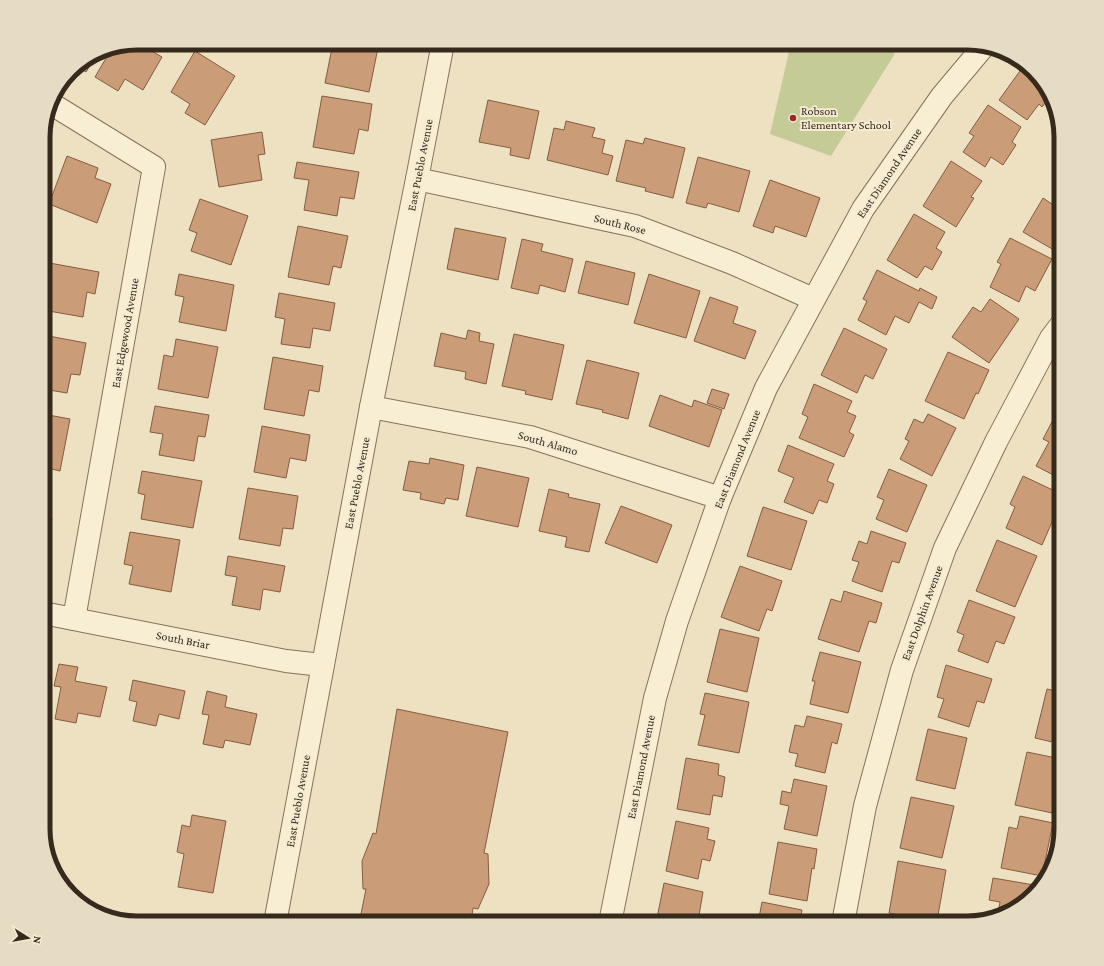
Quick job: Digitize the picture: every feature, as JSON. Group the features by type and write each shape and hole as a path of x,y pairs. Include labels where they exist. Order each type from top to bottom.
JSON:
{"street":[{"name":"East Pueblo Avenue","path":"276,916 371,407 442,50"},
{"name":"East Diamond Avenue","path":"611,916 654,698 677,621 720,498 766,388 863,209 942,96 980,51"},
{"name":"East Edgewood Avenue","path":"56,107 154,167 74,620"},
{"name":"South Rose","path":"417,179 635,226 732,263 813,299"},
{"name":"East Dolphin Avenue","path":"844,916 865,806 900,678 945,548 996,442 1054,334"},
{"name":"South Alamo","path":"371,407 530,437 720,498"},
{"name":"South Briar","path":"50,615 286,661 322,665"}],"green space":[{"path":"591,50 601,50 601,52"},
{"path":"789,50 895,50 894,55 831,156 770,134"}],"building":[{"path":"131,50 150,50 162,57 143,90 125,79 118,91 95,77 109,55"},
{"path":"332,50 378,50 369,92 325,83"},
{"path":"195,51 235,76 205,125 185,113 190,104 171,92"},
{"path":"91,63 86,72 82,70"},
{"path":"1021,69 1029,75 1036,84 1046,102 1042,107 1039,104 1027,120 999,100"},
{"path":"322,96 372,104 368,131 359,129 354,154 313,147"},
{"path":"488,100 539,111 529,159 510,155 511,148 479,142"},
{"path":"988,105 1021,127 1012,142 1016,145 1003,165 991,157 985,167 963,152 974,136 969,133"},
{"path":"566,121 595,128 592,137 605,140 602,153 613,156 608,175 547,160 554,128 564,130"},
{"path":"262,132 265,154 258,155 262,180 219,187 211,140"},
{"path":"645,138 685,148 673,198 645,191 646,188 616,181 626,140 643,144"},
{"path":"67,156 98,168 95,178 111,184 97,223 50,204"},
{"path":"698,157 750,171 739,212 708,203 706,208 686,203"},
{"path":"951,161 982,181 971,197 974,198 956,227 923,206"},
{"path":"297,162 359,172 354,199 340,197 337,216 304,210 309,180 294,178"},
{"path":"770,180 820,198 806,237 775,226 773,233 753,226"},
{"path":"1043,198 1052,204 1054,200 1054,250 1023,232"},
{"path":"200,199 248,216 231,265 191,251 197,233 189,230"},
{"path":"914,214 945,232 936,248 942,252 932,270 925,266 917,278 887,260"},
{"path":"298,226 348,236 341,268 333,266 329,285 288,277"},
{"path":"455,228 506,238 498,280 447,269"},
{"path":"1010,238 1052,259 1035,291 1026,286 1019,302 990,287 1001,264 997,262"},
{"path":"522,239 543,244 541,251 573,259 565,292 540,285 538,294 511,288"},
{"path":"586,261 635,273 628,305 578,293"},
{"path":"50,263 99,272 95,294 87,292 83,317 50,311"},
{"path":"877,270 919,291 920,288 937,297 932,309 919,302 909,323 895,316 886,335 858,320 867,301 863,299"},
{"path":"179,274 234,285 226,331 179,322 184,297 175,295"},
{"path":"649,274 700,291 686,338 634,323"},
{"path":"279,293 335,303 330,331 313,328 310,348 281,344 285,319 275,317"},
{"path":"710,297 738,307 733,323 756,331 745,359 694,341"},
{"path":"990,299 1019,319 989,363 952,337 973,307 981,312"},
{"path":"844,328 887,349 873,379 865,375 857,393 821,375"},
{"path":"468,330 480,333 479,341 494,344 486,384 465,379 466,372 434,366 441,333 466,339"},
{"path":"514,334 564,345 552,400 525,394 526,391 502,386"},
{"path":"50,336 86,343 80,375 71,374 67,393 50,390"},
{"path":"176,339 218,347 208,398 158,389 164,355 173,357"},
{"path":"948,352 989,370 964,419 925,401"},
{"path":"273,357 323,366 319,392 309,390 304,416 264,409"},
{"path":"587,360 639,373 628,419 602,412 603,410 576,404"},
{"path":"814,384 852,401 847,412 856,416 849,432 854,435 844,457 799,438 808,417 802,414"},
{"path":"712,389 729,394 724,409 707,403"},
{"path":"660,395 692,407 694,400 722,410 709,447 649,426"},
{"path":"155,406 209,415 205,437 198,436 194,461 159,455 163,434 150,432"},
{"path":"928,414 956,428 932,476 900,459 909,441 905,439 914,419 923,423"},
{"path":"50,415 70,419 60,471 50,469"},
{"path":"1054,418 1054,475 1036,466 1049,442 1043,439"},
{"path":"262,426 310,435 306,461 290,458 286,478 254,472"},
{"path":"788,445 834,464 827,481 834,484 827,503 819,500 813,514 784,502 794,478 778,471"},
{"path":"430,458 464,465 458,500 446,498 444,504 420,499 421,493 403,490 409,461 429,464"},
{"path":"477,467 529,478 518,527 466,516"},
{"path":"889,469 927,485 907,532 876,519 884,500 877,497"},
{"path":"142,471 202,481 193,528 141,519 145,495 138,493"},
{"path":"1023,476 1054,491 1054,499 1052,503 1054,504 1054,517 1042,545 1006,528 1015,507 1010,504"},
{"path":"248,488 298,496 293,529 283,528 280,546 239,539"},
{"path":"549,489 569,494 568,497 600,504 589,552 565,547 567,537 539,531"},
{"path":"621,506 672,525 657,563 605,543"},
{"path":"763,507 807,521 791,570 747,556"},
{"path":"50,518 52,518 50,529"},
{"path":"871,531 906,543 899,563 892,561 882,592 852,581 859,562 852,560 859,541 867,544"},
{"path":"130,532 180,540 171,592 129,584 133,566 124,564"},
{"path":"997,540 1037,556 1015,607 976,591"},
{"path":"228,556 285,566 280,592 263,589 260,610 232,605 237,577 225,575"},
{"path":"740,566 782,581 772,611 767,609 759,631 721,617"},
{"path":"844,591 882,603 876,623 869,621 859,652 818,639 831,599 841,602"},
{"path":"969,600 1015,617 1004,644 996,641 988,663 958,651 964,635 957,632"},
{"path":"720,629 759,638 747,692 707,682"},
{"path":"820,652 861,662 848,713 810,704 815,681 812,681"},
{"path":"59,664 78,667 75,681 107,687 100,717 78,713 76,723 55,719 61,687 54,686"},
{"path":"946,665 992,679 984,703 977,701 969,727 938,717 944,699 937,697"},
{"path":"133,680 185,691 179,719 159,714 156,726 133,721 137,702 129,700"},
{"path":"1047,689 1054,690 1054,742 1035,738"},
{"path":"207,691 227,696 225,707 257,714 250,745 225,740 223,748 203,744 209,715 202,714"},
{"path":"705,693 749,702 739,753 698,745 705,715 700,714"},
{"path":"397,709 508,732 484,853 488,854 489,884 478,909 473,908 472,916 361,916 366,889 363,889 362,861 373,833 376,834"},
{"path":"807,716 842,724 837,744 832,742 825,773 795,766 798,754 789,752 795,725 804,727"},
{"path":"928,729 967,738 955,789 916,780"},
{"path":"1027,752 1054,758 1054,805 1052,813 1015,805"},
{"path":"686,758 719,764 718,775 725,777 722,797 713,795 710,815 677,809"},
{"path":"794,779 827,786 817,836 784,829 789,806 780,804 782,791 791,793"},
{"path":"911,797 954,806 942,858 900,848"},
{"path":"192,815 226,821 213,893 178,887 184,854 177,852 182,825 190,827"},
{"path":"1020,816 1053,823 1043,871 1040,876 1001,868 1009,827 1017,829"},
{"path":"676,821 709,828 707,839 715,841 710,861 702,859 698,879 666,871"},
{"path":"778,842 817,849 814,869 812,868 807,901 769,894"},
{"path":"898,861 946,870 938,916 907,916 889,913"},
{"path":"993,878 1034,885 1029,891 1016,901 1001,909 998,910 1000,902 989,900"},
{"path":"664,883 703,892 699,916 657,916"},
{"path":"762,902 802,910 801,916 759,916"}],"place":[{"name":"Robson Elementary School","path":"793,118"}]}
